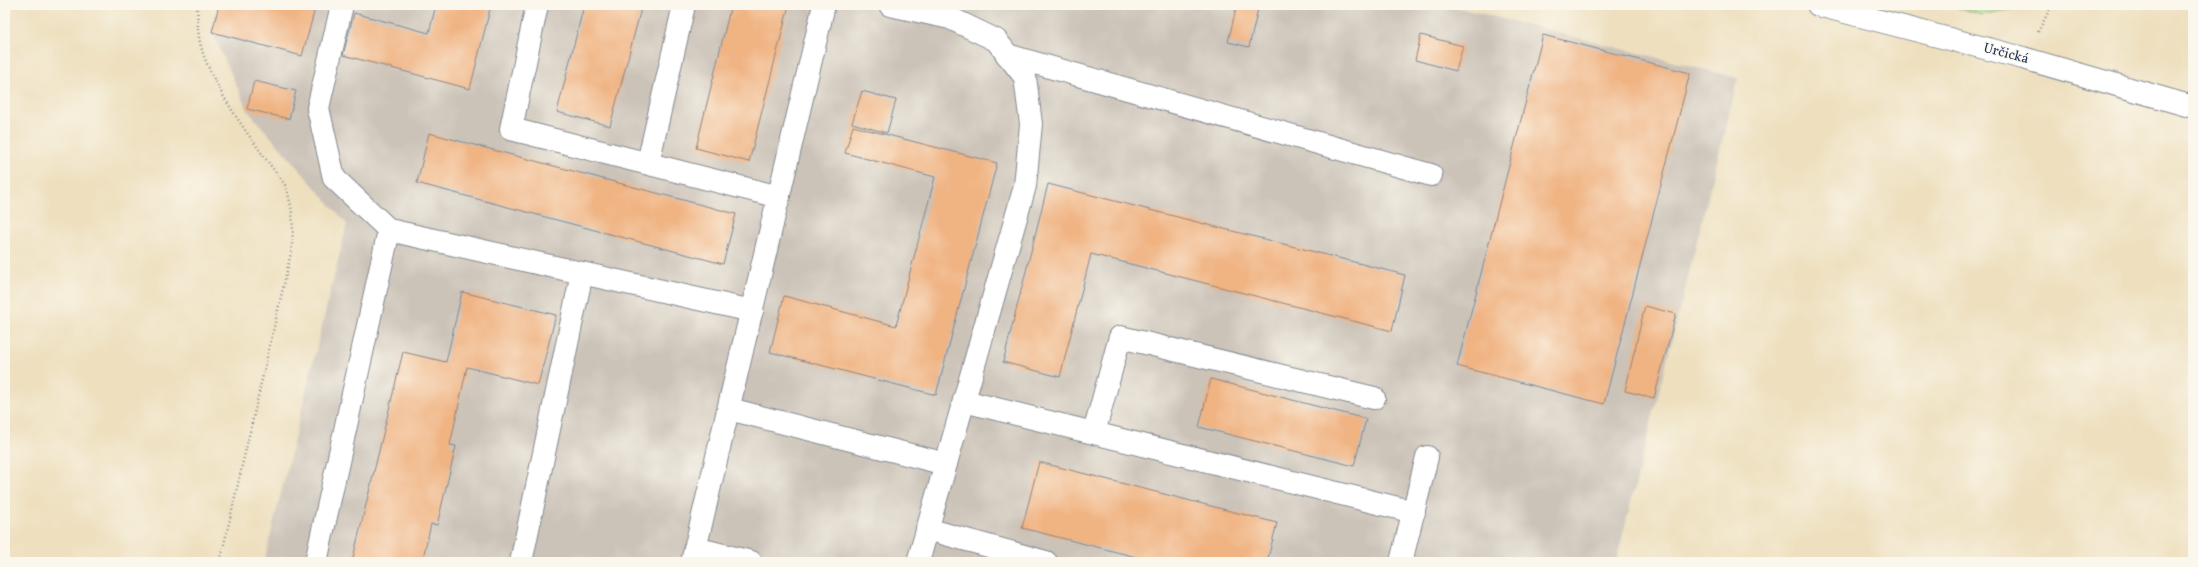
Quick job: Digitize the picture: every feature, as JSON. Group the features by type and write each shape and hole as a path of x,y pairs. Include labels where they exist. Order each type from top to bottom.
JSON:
{"street":[{"path":"342,5 318,108 334,178 389,230 752,311"},
{"path":"536,5 511,129 779,196"},
{"path":"648,163 684,5"},
{"path":"752,562 694,555 824,5"},
{"path":"890,5 950,18 996,40 1025,77 1031,124 1025,186 918,562"},
{"name":"Určická","path":"1818,5 2023,58 2193,107"},
{"path":"1007,55 1431,175"},
{"path":"316,562 389,230"},
{"path":"521,562 582,273"},
{"path":"1094,433 1120,337 1374,398"},
{"path":"964,401 1414,512"},
{"path":"729,409 946,464"},
{"path":"1401,562 1427,457"},
{"path":"927,529 1046,562"}],"path":[{"path":"197,5 198,32 202,51 216,85 285,185 292,204 294,227 291,253 220,562"}],"shaded area":[{"path":"219,5 1448,5 1738,78 1616,562 264,562 347,224 248,111 212,32"}],"green space":[{"path":"1949,5 2035,5 1982,15"}],"building":[{"path":"219,5 316,5 302,56 212,32"},
{"path":"436,5 491,5 470,89 343,55 354,13 429,33"},
{"path":"584,5 642,5 610,126 557,112"},
{"path":"731,5 789,5 749,162 696,148"},
{"path":"1237,5 1259,5 1249,47 1228,42"},
{"path":"1421,35 1463,46 1456,71 1415,60"},
{"path":"1543,35 1690,73 1604,404 1457,366"},
{"path":"254,81 296,91 289,119 247,109"},
{"path":"862,91 896,100 887,133 852,123"},
{"path":"853,126 997,163 936,395 770,352 784,296 896,326 935,177 845,153"},
{"path":"429,133 736,214 723,264 417,183"},
{"path":"1048,184 1405,275 1392,331 1091,254 1060,377 1003,362"},
{"path":"462,292 556,315 538,385 467,367 450,445 456,446 437,525 431,524 422,562 352,562 403,352 446,362"},
{"path":"1645,306 1676,314 1654,398 1625,391"},
{"path":"1211,379 1366,419 1354,466 1199,427"},
{"path":"1039,462 1277,523 1267,562 1156,562 1022,528"}]}
